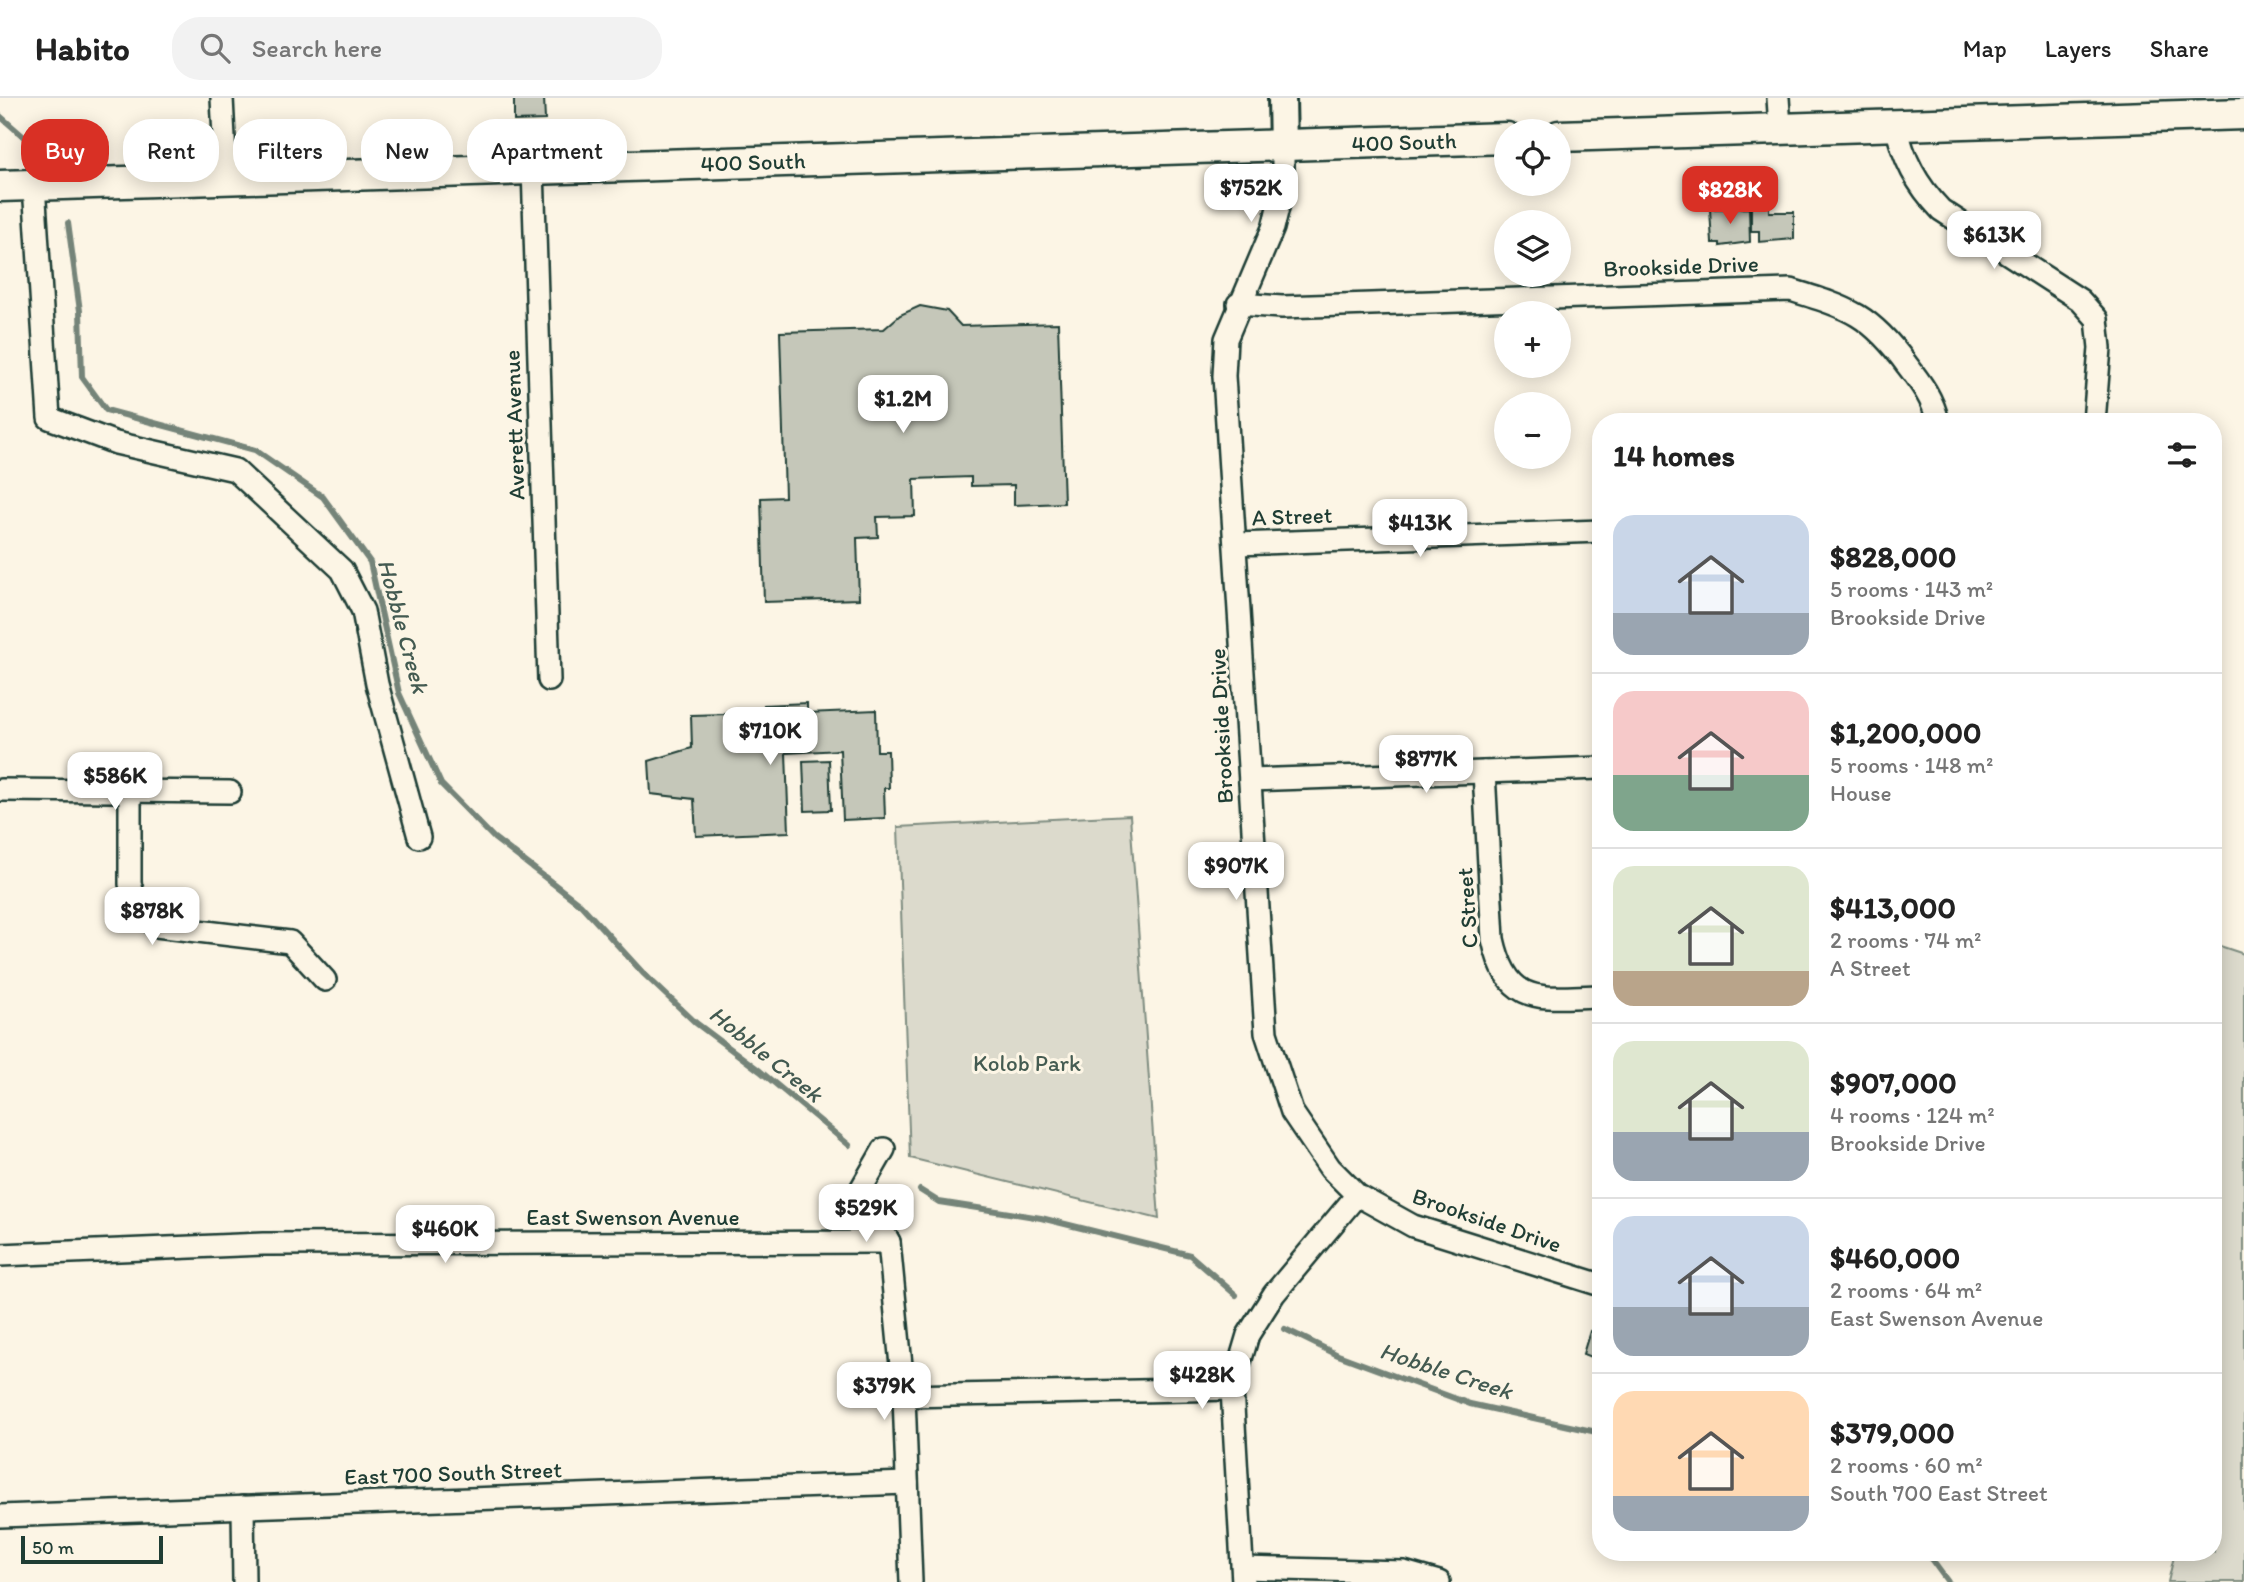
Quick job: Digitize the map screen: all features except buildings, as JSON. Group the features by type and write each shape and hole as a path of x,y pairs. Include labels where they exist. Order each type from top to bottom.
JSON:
{"main road":[{"path":"1571,136 2244,114"},
{"name":"400 South","path":"627,165 1494,139"},
{"name":"400 South","path":"0,186 467,170"}],"street":[{"path":"222,98 226,178"},
{"path":"1282,98 1283,147"},
{"path":"1778,98 1780,127"},
{"path":"1896,125 1906,162 1927,195 1941,210 2080,300 2097,319 2100,348 2095,413"},
{"name":"Brookside Drive","path":"1283,147 1283,187 1273,228 1238,304 1226,340 1224,376 1237,544 1265,1019 1270,1053 1292,1112 1330,1168 1357,1195 1428,1232 1592,1282"},
{"name":"Averett Avenue","path":"533,182 549,680"},
{"path":"34,185 49,418 116,443 235,470 342,570 363,611 377,684 419,837"},
{"name":"Brookside Drive","path":"1238,304 1282,307 1791,290 1840,306 1878,328 1922,384 1936,413"},
{"name":"A Street","path":"1237,544 1592,531"},
{"path":"1250,780 1592,768"},
{"name":"C Street","path":"1485,772 1493,939 1498,964 1513,985 1535,998 1592,996"},
{"path":"0,790 230,792"},
{"path":"130,791 130,884 138,908 156,926 290,942 326,980"},
{"path":"884,1150 861,1189 888,1242 904,1396 911,1582"},
{"path":"1357,1195 1274,1294 1248,1335 1232,1389 1243,1575 1404,1572 1439,1582"},
{"name":"East Swenson Avenue","path":"0,1255 263,1244 888,1242"},
{"path":"904,1396 1232,1389"},
{"name":"East 700 South Street","path":"0,1516 907,1483"},
{"path":"243,1507 244,1582"}],"green space":[{"name":"Kolob Park","path":"1130,815 1159,1219 910,1158 898,827"},
{"path":"2222,947 2244,954 2244,1582 2168,1582 2173,1561 2222,1561"}],"waterway":[{"name":"Hobble Creek","path":"0,116 21,134"},
{"name":"Hobble Creek","path":"68,223 80,311 82,377 106,410 255,450 323,497 370,562 399,693 441,784 494,838 581,905 643,973 696,1023 760,1071 849,1145"},
{"name":"Hobble Creek","path":"920,1190 939,1202 1041,1218 1190,1255 1236,1295"},
{"name":"Hobble Creek","path":"1285,1329 1338,1355 1470,1404 1592,1431"},
{"name":"Hobble Creek","path":"1933,1561 1948,1582"}]}
